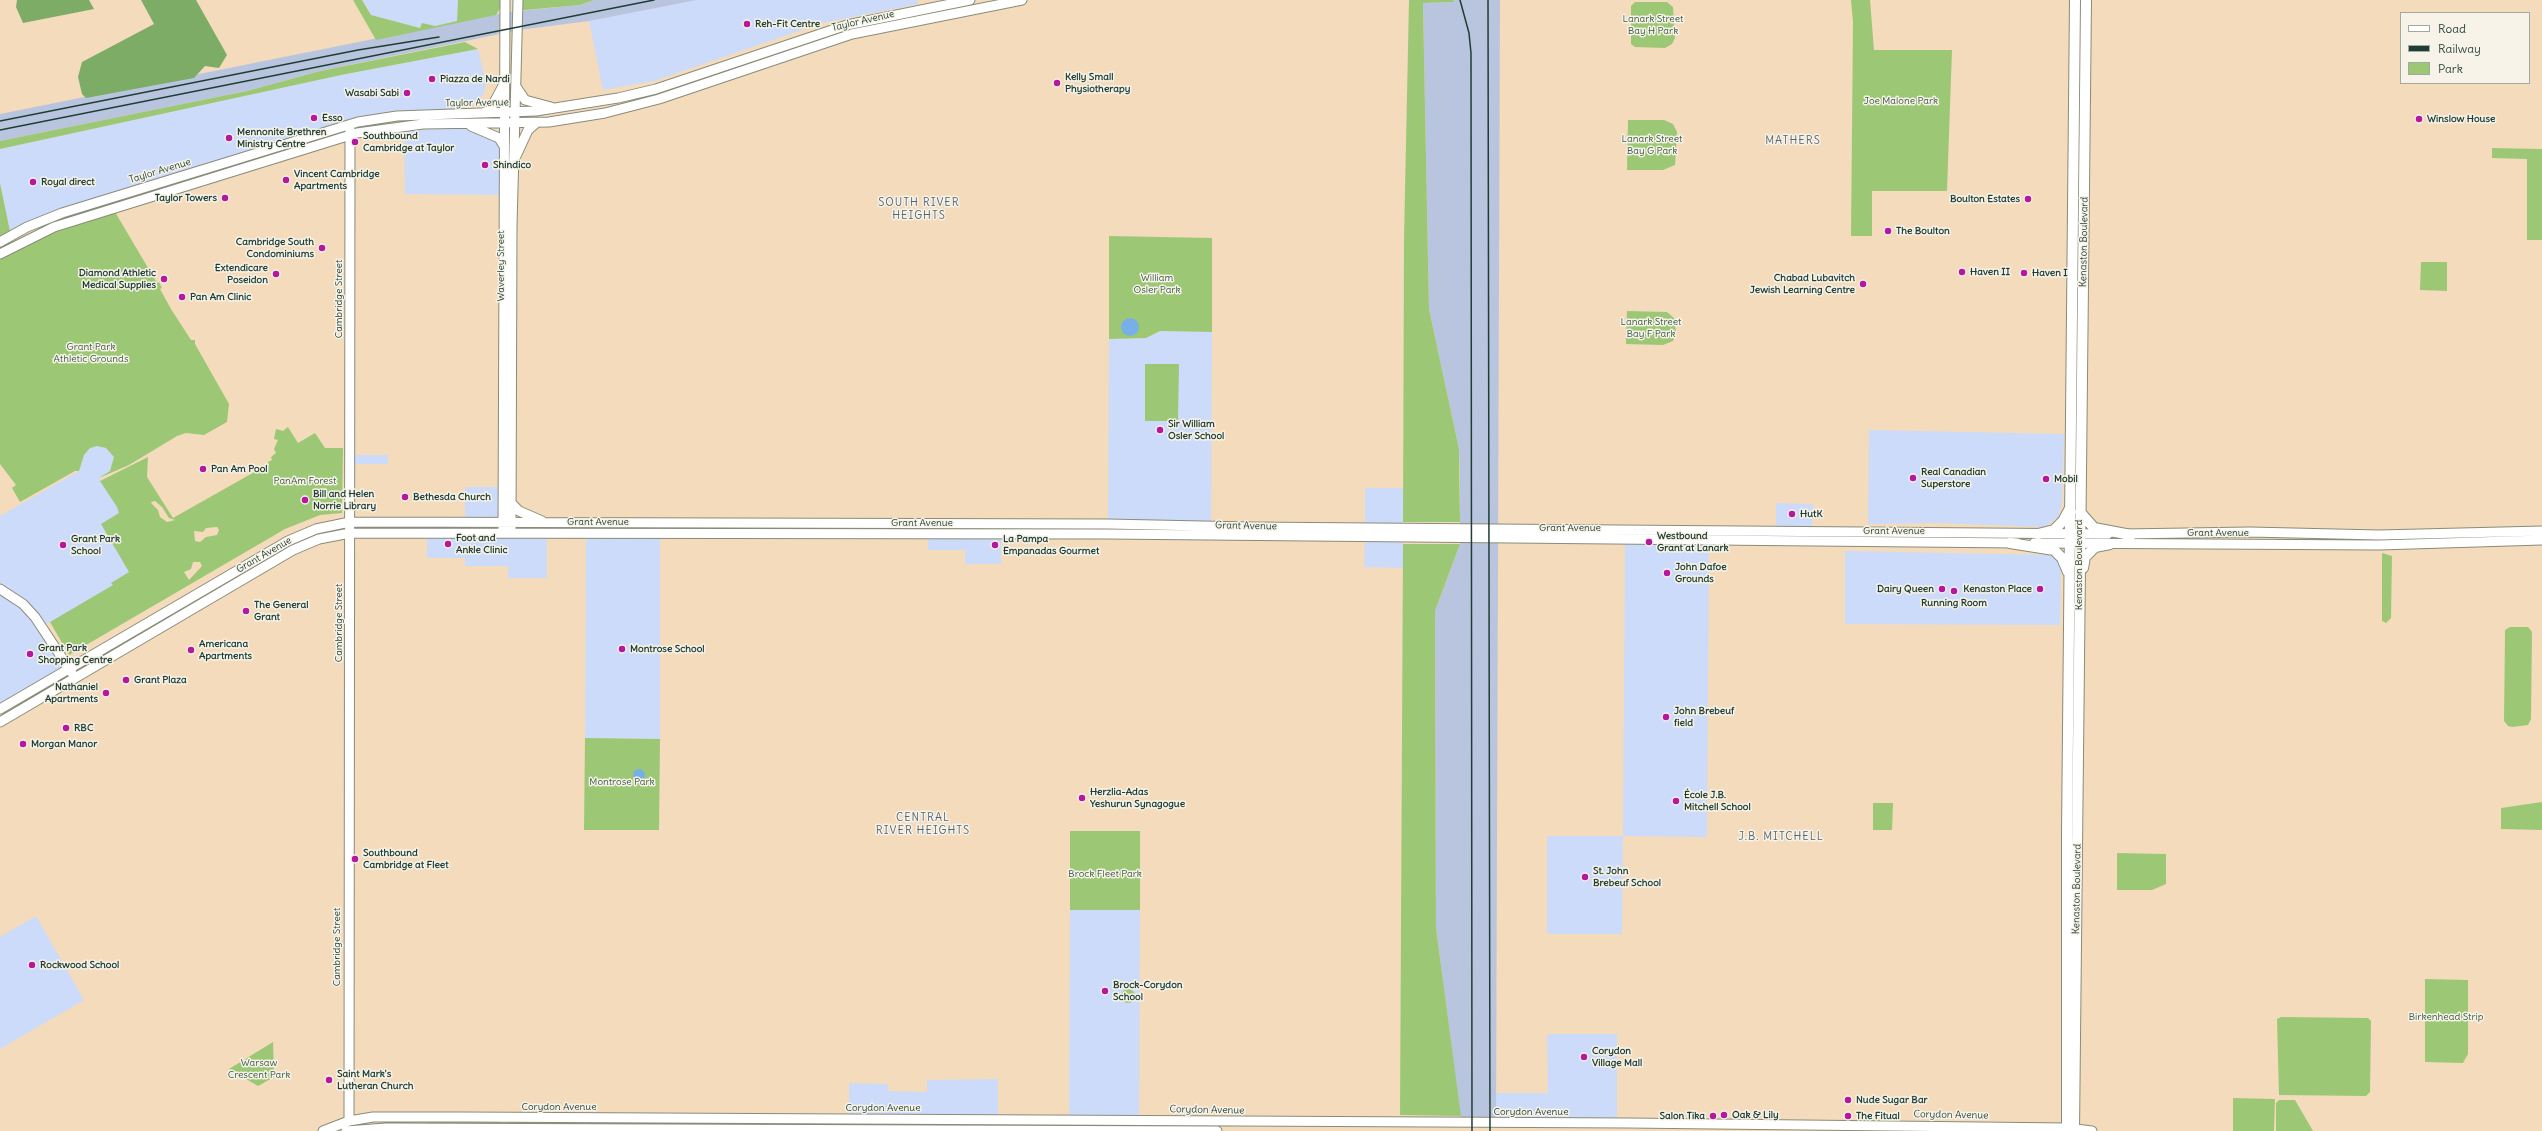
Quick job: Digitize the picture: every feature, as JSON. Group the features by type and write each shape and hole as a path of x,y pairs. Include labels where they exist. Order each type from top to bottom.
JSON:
{"main road":[{"name":"Waverley Street","path":"505,0 504,146 507,533"},
{"name":"Waverley Street","path":"507,522 511,503 514,161 518,0"},
{"name":"Taylor Avenue","path":"0,242 51,217 351,125 397,116 516,113 558,108 645,92 847,25 970,0"},
{"name":"Taylor Avenue","path":"0,254 54,227 350,135 416,125 516,124 575,118 634,106 837,38 1022,0"},
{"name":"Kenaston Boulevard","path":"2070,1129 2066,834 2070,576 2076,533 2075,0"},
{"name":"Kenaston Boulevard","path":"2075,509 2086,0"},
{"path":"948,15 960,2"},
{"path":"482,113 490,110 505,83"},
{"path":"517,88 520,95 526,100 558,108"},
{"path":"514,161 528,130 536,123"},
{"path":"466,124 499,138 504,146"},
{"name":"Cambridge Street","path":"349,1121 351,125"},
{"path":"511,503 518,511 547,523"},
{"path":"2038,534 2054,530 2075,509 2094,528 2131,534"},
{"name":"Grant Avenue","path":"0,709 288,541 316,529 350,522 1108,524 2038,534 2250,532 2379,535 2542,531"},
{"name":"Grant Avenue","path":"0,722 294,550 318,539 350,532 1100,534 2075,544 2379,545 2542,540"},
{"path":"2010,543 2054,550 2062,558 2070,576"},
{"name":"Kenaston Boulevard","path":"2070,1129 2079,596 2075,544"},
{"path":"2079,596 2085,557 2095,547 2110,544"},
{"path":"0,589 23,604 35,617 69,669 76,677"},
{"name":"Corydon Avenue","path":"323,1131 349,1121 373,1117 734,1118 2070,1129 2092,1131"},
{"name":"Corydon Avenue","path":"346,1131 377,1128 1217,1131"}],"shaded area":[{"path":"362,0 458,0 458,21 435,26 422,23 420,28 371,15"},
{"path":"594,0 697,0 589,21 519,30 320,71 247,91 0,141 0,114 508,12 580,5"},
{"path":"697,0 917,0 919,4 822,23 654,81 603,90 589,21"},
{"path":"1453,0 1500,0 1496,1119 1461,1119 1436,928 1435,611 1460,544 1460,478 1459,449 1429,309 1423,3 1454,2"},
{"path":"478,49 486,84 483,95 476,103 444,114 371,119 94,203 11,236 0,183 0,149 346,74"},
{"path":"404,124 504,131 504,195 405,194"},
{"name":"Sir William Osler School","path":"1160,331 1212,332 1211,526 1108,524 1109,339 1146,338"},
{"path":"1869,430 2064,434 2062,502 2058,518 2043,527 1938,523 1868,524"},
{"name":"Grant Park School","path":"97,446 106,448 114,457 110,471 107,475 99,478 118,507 119,513 110,519 140,571 47,624 25,600 0,585 0,516 79,471 84,455 90,448"},
{"path":"350,455 388,455 388,464 350,464"},
{"path":"465,487 503,487 507,522 465,522"},
{"path":"1365,488 1403,488 1403,528 1365,527"},
{"path":"1776,503 1813,504 1812,531 1776,531"},
{"path":"427,532 503,533 508,538 511,533 547,533 547,578 508,578 508,566 465,566 465,558 427,558"},
{"name":"Montrose School","path":"660,532 660,739 585,738 586,533"},
{"path":"928,534 1001,534 1001,564 965,564 965,550 928,550"},
{"path":"1365,538 1403,538 1403,568 1364,567"},
{"name":"John Brebeuf field","path":"1625,539 1709,541 1707,837 1623,836"},
{"path":"1845,551 2053,555 2058,561 2061,570 2060,625 1845,624"},
{"name":"Grant Park Shopping Centre","path":"0,589 23,604 69,669 0,709"},
{"name":"St. John Brebeuf School","path":"1547,836 1623,836 1622,934 1547,934"},
{"name":"Brock-Corydon School","path":"1070,910 1140,910 1139,1120 1069,1119"},
{"name":"Rockwood School","path":"36,916 84,1000 0,1049 0,937"},
{"path":"1547,1034 1617,1034 1617,1120 1496,1119 1496,1093 1548,1093"},
{"path":"998,1079 998,1119 849,1118 849,1083 888,1084 888,1091 927,1092 927,1080"}],"green space":[{"path":"17,0 89,0 94,9 23,23 16,7"},
{"path":"141,0 196,0 227,55 219,68 205,66 194,78 86,98 82,94 78,77 82,62 154,24"},
{"path":"353,0 362,0 371,15 420,28 422,23 435,26 457,21 458,0 502,0 502,5 496,15 376,40"},
{"path":"514,0 594,0 580,5 514,11"},
{"path":"1409,0 1453,0 1454,2 1423,3 1429,309 1459,449 1460,522 1403,522 1404,239"},
{"name":"Joe Malone Park","path":"1851,0 1870,0 1874,50 1952,50 1947,191 1872,191 1872,236 1851,236 1853,22"},
{"name":"Lanark Street Bay H Park","path":"1635,2 1667,2 1673,7 1675,38 1672,44 1665,48 1635,47 1631,44 1631,6"},
{"path":"465,42 478,49 346,74 0,149 0,141 247,91 320,71"},
{"name":"Lanark Street Bay G Park","path":"1628,120 1664,120 1673,124 1677,132 1675,165 1663,170 1627,170"},
{"path":"2492,148 2542,149 2542,240 2527,240 2527,159 2492,158"},
{"path":"0,183 11,236 0,242"},
{"name":"Grant Park Athletic Grounds","path":"115,212 157,283 159,282 162,288 160,289 171,309 191,340 195,340 195,344 229,404 227,422 204,435 186,433 177,436 129,465 99,478 110,471 114,457 106,448 97,446 90,448 84,455 79,471 75,471 20,502 12,488 16,485 0,464 0,260 36,239"},
{"name":"William Osler Park","path":"1109,236 1212,238 1212,332 1160,331 1146,338 1109,339"},
{"path":"2421,262 2447,262 2447,291 2420,290"},
{"name":"Lanark Street Bay F Park","path":"1627,311 1667,312 1674,318 1675,322 1676,334 1673,341 1663,345 1626,344"},
{"path":"1145,364 1179,364 1178,421 1145,421"},
{"name":"PanAm Forest","path":"288,427 298,443 315,433 325,448 343,448 342,513 320,515 285,529 69,655 50,622 113,585 111,583 129,572 101,524 119,513 117,507 100,481 148,457 147,477 173,518 265,466 267,467 269,465 268,462 272,460 271,457 276,453 274,449 278,440 274,439 276,429 283,431","holes":["155,501 162,507 169,518 175,520 167,522 160,517 158,510 151,502","217,527 219,530 217,535 206,537 200,542 195,541 194,531 203,532 206,528","193,562 200,562 202,566 189,580 184,572 191,569"]},
{"path":"1403,544 1460,544 1435,611 1436,928 1461,1116 1400,1115"},
{"path":"2382,553 2392,556 2391,618 2386,623 2382,621"},
{"path":"2510,627 2528,627 2532,632 2531,719 2528,725 2512,727 2508,726 2504,721 2505,630"},
{"name":"Montrose Park","path":"585,738 660,739 659,830 584,830"},
{"path":"2542,802 2542,830 2501,829 2501,808"},
{"path":"1873,803 1893,803 1892,830 1873,830"},
{"name":"Brock Fleet Park","path":"1070,831 1140,831 1140,910 1070,910"},
{"path":"2117,853 2166,854 2166,884 2152,890 2117,890"},
{"name":"Birkenhead Strip","path":"2425,979 2468,980 2468,1054 2463,1063 2425,1062"},
{"path":"1125,989 1131,989 1135,993 1135,999 1131,1003 1125,1003 1121,999 1121,993"},
{"path":"2281,1017 2368,1018 2371,1021 2370,1092 2366,1096 2279,1095 2277,1019"},
{"name":"Warsaw Crescent Park","path":"273,1042 274,1077 258,1086 229,1069"},
{"path":"2233,1098 2275,1099 2274,1131 2233,1131"},
{"path":"2279,1100 2295,1100 2313,1131 2276,1131 2276,1103"},
{"path":"428,1121 500,1122 498,1124 429,1124"},
{"path":"652,1121 649,1125 589,1124 587,1122"},
{"path":"508,1122 579,1122 577,1124 511,1124"},
{"path":"661,1122 730,1123 728,1125 663,1125"}],"water":[{"path":"1130,318 1134,319 1138,323 1138,331 1134,335 1130,336 1126,335 1122,331 1121,327 1122,323 1126,319"},
{"path":"637,769 641,769 645,775 641,781 637,781 633,777 633,773"}],"railway":[{"path":"0,130 654,0"},
{"path":"1460,0 1469,33 1471,53 1472,1131"},
{"path":"1488,0 1490,1131"},
{"path":"0,121 358,50 439,37"}],"place":[{"name":"Reh-Fit Centre","path":"747,24"},
{"name":"Piazza de Nardi","path":"432,79"},
{"name":"Kelly Small Physiotherapy","path":"1057,83"},
{"name":"Wasabi Sabi","path":"407,93"},
{"name":"Esso","path":"314,118"},
{"name":"Winslow House","path":"2419,119"},
{"name":"Mennonite Brethren Ministry Centre","path":"229,138"},
{"name":"Southbound Cambridge at Taylor","path":"355,142"},
{"name":"Shindico","path":"485,165"},
{"name":"Vincent Cambridge Apartments","path":"286,180"},
{"name":"Royal direct","path":"33,182"},
{"name":"Taylor Towers","path":"225,198"},
{"name":"Boulton Estates","path":"2028,199"},
{"name":"The Boulton","path":"1888,231"},
{"name":"Cambridge South Condominiums","path":"322,248"},
{"name":"Haven II","path":"1962,272"},
{"name":"Haven I","path":"2024,273"},
{"name":"Extendicare Poseidon","path":"276,274"},
{"name":"Diamond Athletic Medical Supplies","path":"164,279"},
{"name":"Chabad Lubavitch Jewish Learning Centre","path":"1863,284"},
{"name":"Pan Am Clinic","path":"182,297"},
{"name":"Sir William Osler School","path":"1160,430"},
{"name":"Pan Am Pool","path":"203,469"},
{"name":"Real Canadian Superstore","path":"1913,478"},
{"name":"Mobil","path":"2046,479"},
{"name":"Bethesda Church","path":"405,497"},
{"name":"Bill and Helen Norrie Library","path":"305,500"},
{"name":"HutK","path":"1792,514"},
{"name":"Westbound Grant at Lanark","path":"1649,542"},
{"name":"Foot and Ankle Clinic","path":"448,544"},
{"name":"Grant Park School","path":"63,545"},
{"name":"La Pampa Empanadas Gourmet","path":"995,545"},
{"name":"John Dafoe Grounds","path":"1667,573"},
{"name":"Dairy Queen","path":"1942,589"},
{"name":"Kenaston Place","path":"2040,589"},
{"name":"Running Room","path":"1954,591"},
{"name":"The General Grant","path":"246,611"},
{"name":"Montrose School","path":"622,649"},
{"name":"Americana Apartments","path":"191,650"},
{"name":"Grant Park Shopping Centre","path":"30,654"},
{"name":"Grant Plaza","path":"126,680"},
{"name":"Nathaniel Apartments","path":"106,693"},
{"name":"John Brebeuf field","path":"1666,717"},
{"name":"RBC","path":"66,728"},
{"name":"Morgan Manor","path":"23,744"},
{"name":"Herzlia-Adas Yeshurun Synagogue","path":"1082,798"},
{"name":"École J.B. Mitchell School","path":"1676,801"},
{"name":"Southbound Cambridge at Fleet","path":"355,859"},
{"name":"St. John Brebeuf School","path":"1585,877"},
{"name":"Rockwood School","path":"32,965"},
{"name":"Brock-Corydon School","path":"1105,991"},
{"name":"Corydon Village Mall","path":"1584,1057"},
{"name":"Saint Mark's Lutheran Church","path":"329,1080"},
{"name":"Nude Sugar Bar","path":"1848,1100"},
{"name":"Oak & Lily","path":"1724,1115"},
{"name":"Salon Tika","path":"1713,1116"},
{"name":"The Fitual","path":"1848,1116"}],"district":[{"name":"MATHERS","path":"1793,141"},
{"name":"SOUTH RIVER HEIGHTS","path":"919,209"},
{"name":"CENTRAL RIVER HEIGHTS","path":"923,824"},
{"name":"J.B. MITCHELL","path":"1781,837"}]}
